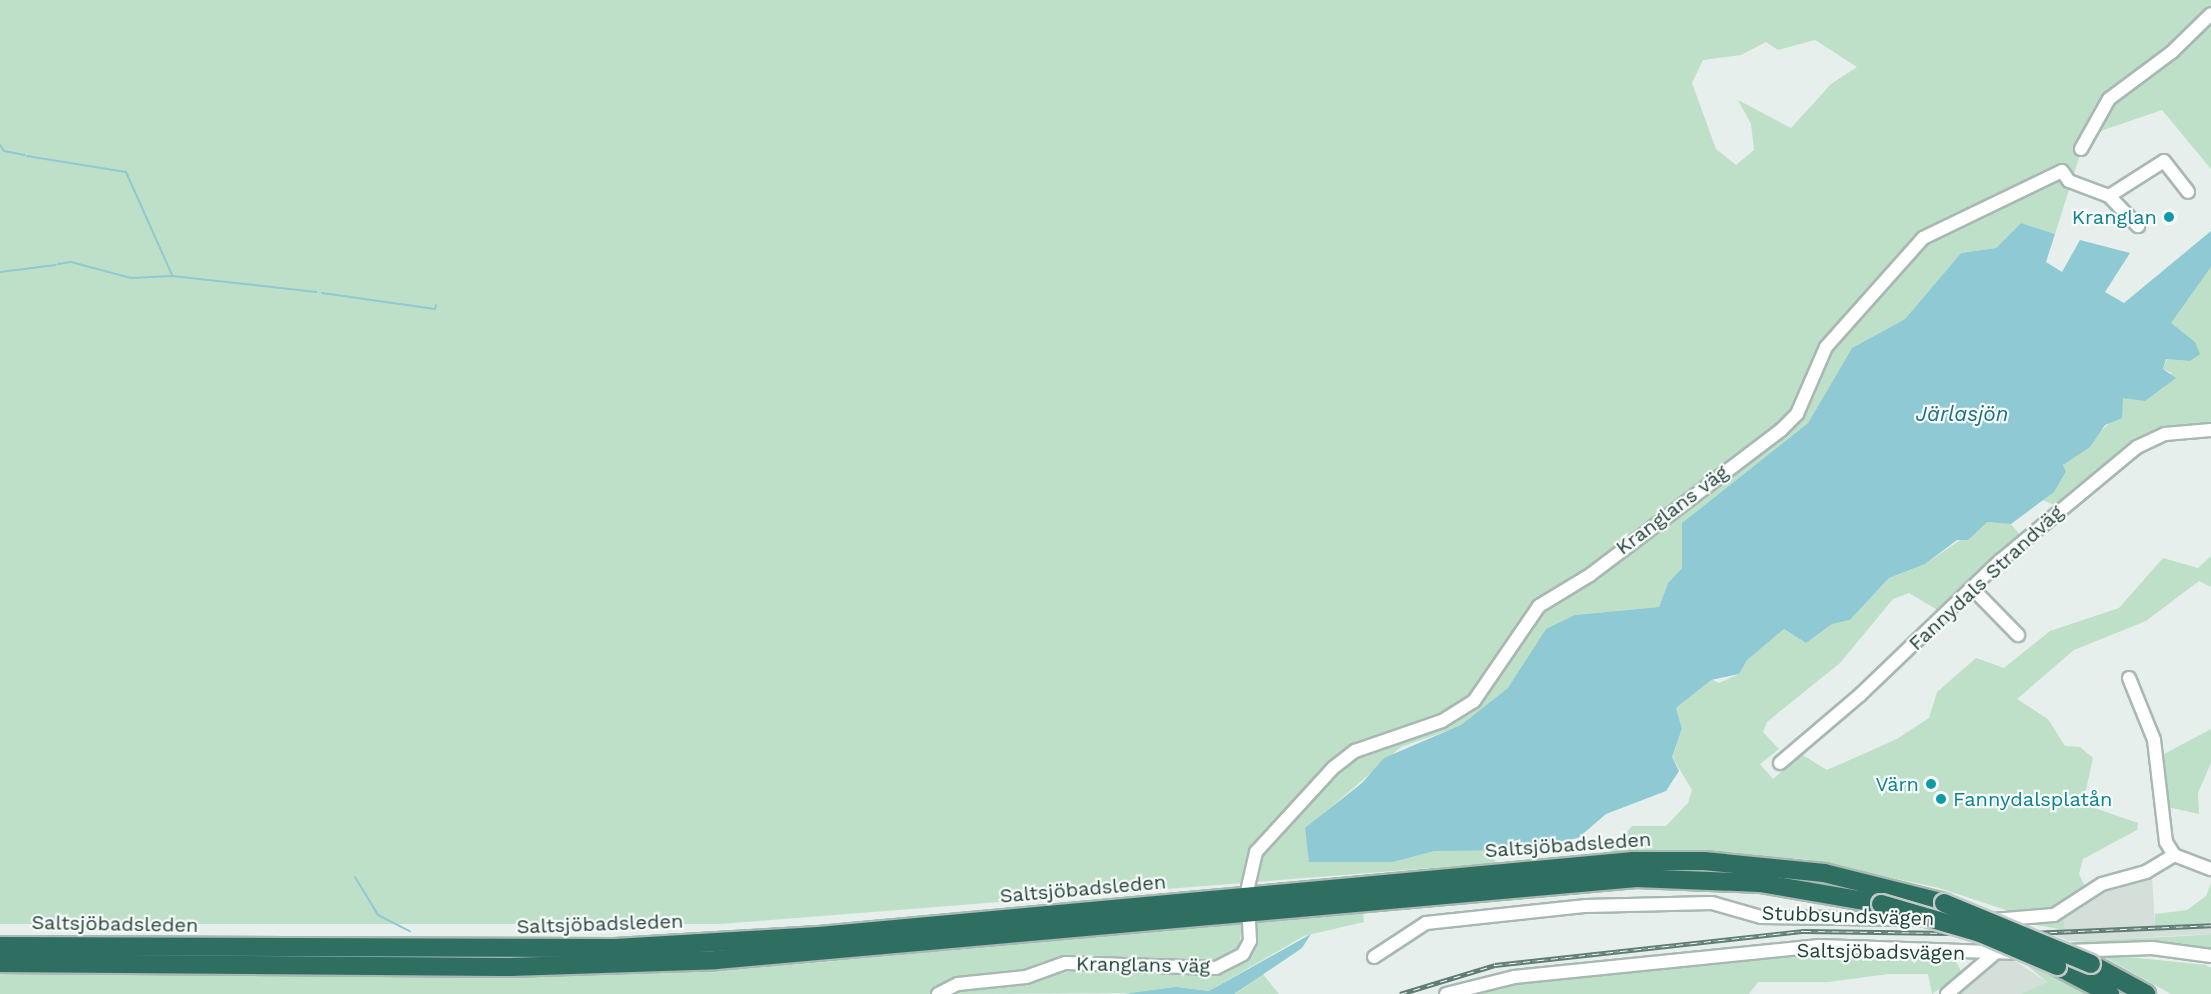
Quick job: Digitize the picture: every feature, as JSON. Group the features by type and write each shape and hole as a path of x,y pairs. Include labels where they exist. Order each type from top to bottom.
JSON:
{"highway":[{"name":"Saltsjöbadsleden","path":"0,946 615,948 819,936 1634,861 1704,861 1824,873 1944,903 2091,964 2146,994"},
{"name":"Saltsjöbadsleden","path":"0,963 510,967 693,961 1636,878 1760,883 1881,904 1980,933 2057,966 2110,994"}],"street":[{"path":"2081,149 2109,99 2172,52 2211,14"},
{"path":"2109,196 2159,161 2188,192"},
{"name":"Kranglans väg","path":"1248,887 1256,852 1332,768 1355,751 1442,721 1474,701 1539,606 1590,575 1781,430 1797,414 1826,347 1923,238 2062,171 2069,181 2109,196 2138,226"},
{"name":"Fannydals Strandväg","path":"1780,763 1972,588 2137,447 2165,434 2211,430"},
{"path":"1972,588 2018,635"},
{"path":"2129,678 2154,740 2166,842 2174,855 2211,869"},
{"name":"Stubbsundsvägen","path":"1374,957 1426,923 1622,904 1712,903 1771,918 2029,921 2054,915 2102,884 2153,869 2174,855"},
{"name":"Kranglans väg","path":"938,994 958,984 1026,977 1065,963 1216,968 1243,954 1249,922"},
{"name":"Saltsjöbadsvägen","path":"1446,994 1514,977 1819,946 1967,954 2152,948 2211,956"},
{"path":"1967,954 1968,978"},
{"path":"1947,994 1994,954"}],"shaded area":[{"path":"2152,875 2155,926 2211,922 2211,934 2069,941 2042,930 2065,929 2063,915 2104,889"},
{"path":"2006,955 2047,982 2020,994 1954,994"}],"green space":[{"path":"0,0 2211,0 2211,169 2162,110 2086,136 2055,234 2021,223 1996,248 1961,253 1905,319 1852,348 1808,423 1682,523 1682,568 1668,583 1659,607 1575,615 1508,688 1461,726 1401,747 1330,808 1309,862 1393,862 1457,841 1487,846 1496,863 721,924 0,924","holes":["1815,40 1857,67 1831,84 1791,128 1738,100 1751,124 1754,150 1736,165 1716,149 1692,83 1703,60 1741,55 1766,42 1778,50"]},
{"path":"2211,267 2211,426 2166,427 2056,506 2043,500 2066,471 2063,465 2114,419 2123,397 2145,401 2172,373 2163,369 2167,359 2190,361 2184,334 2170,323"},
{"path":"1987,522 2011,524 2021,536 1939,611 1909,593 1893,599 1840,663 1767,722 1763,732 1779,749 1760,764 1773,779 1801,754 1827,770 1897,739 1929,718 1937,692 1976,658 2004,668 2050,631 2119,608 2163,558 2198,568 2211,556 2211,587 2199,581 2146,621 2074,650 2017,699 2048,719 2065,746 2080,747 2093,758 2083,804 2138,823 2137,830 2083,859 2079,874 2087,891 2043,915 2015,913 1939,888 1805,859 1608,852 1632,826 1666,826 1688,803 1692,790 1672,757 1682,730 1676,708 1711,679 1719,683 1739,674 1746,660 1784,629 1806,643 1832,624 1850,620 1889,578 1925,564"},
{"path":"2211,729 2211,763 2198,793 2199,814 2167,807 2164,754"},
{"path":"2211,883 2211,922 2155,927 2155,914 2187,910 2206,896"},
{"path":"1363,912 1364,922 1304,936 1209,991 1176,987 1144,993 947,994 1106,965 1214,975 1230,970 1249,953 1253,921"},
{"path":"2063,915 2065,930 2030,924"},
{"path":"1242,922 1239,951 1216,963 1064,959 1027,973 956,981 929,994 0,994 0,971 534,976 802,964"},
{"path":"2211,934 2211,948 2069,941 2185,936"},
{"path":"1840,951 1955,960 1962,973 1932,994 1928,974 1889,974 1828,982 1758,982 1749,994 1463,994 1520,981"},
{"path":"2099,954 2206,965 2211,968 2211,994 2171,994"},
{"path":"2027,965 2042,967 2092,994 2020,994 2047,982"},
{"path":"1262,973 1279,994 1235,994 1249,984"}],"water":[{"name":"Järlasjön","path":"2021,223 2055,234 2046,262 2062,272 2080,240 2130,253 2105,292 2124,303 2211,231 2211,267 2171,323 2195,342 2200,354 2190,361 2166,359 2163,369 2176,378 2145,401 2123,398 2122,418 2105,425 2090,447 2063,465 2066,471 2054,492 2011,524 1987,522 1968,540 1957,540 1925,564 1889,578 1850,620 1832,624 1806,643 1784,629 1747,660 1739,674 1711,680 1676,708 1682,729 1672,757 1679,771 1666,791 1606,814 1578,838 1514,850 1434,851 1393,862 1309,862 1305,828 1362,783 1384,758 1461,725 1508,688 1546,629 1575,615 1659,607 1668,583 1682,568 1682,523 1808,423 1852,348 1905,319 1961,253 1996,248"},
{"path":"1311,934 1302,948 1234,994 1124,994 1176,987 1209,991"}],"waterway":[{"path":"0,145 4,151 25,155"},
{"path":"27,156 126,172 172,275"},
{"path":"58,264 71,262 131,278 172,276 316,292"},
{"path":"0,272 56,265"},
{"path":"322,293 435,309 436,305"},
{"path":"355,877 378,915 410,931"}],"railway":[{"path":"1400,994 1495,965 1804,931 2008,934 2211,925"}],"place":[{"name":"Kranglan","path":"2169,217"},
{"name":"Värn","path":"1931,784"},
{"name":"Fannydalsplatån","path":"1941,799"}]}
